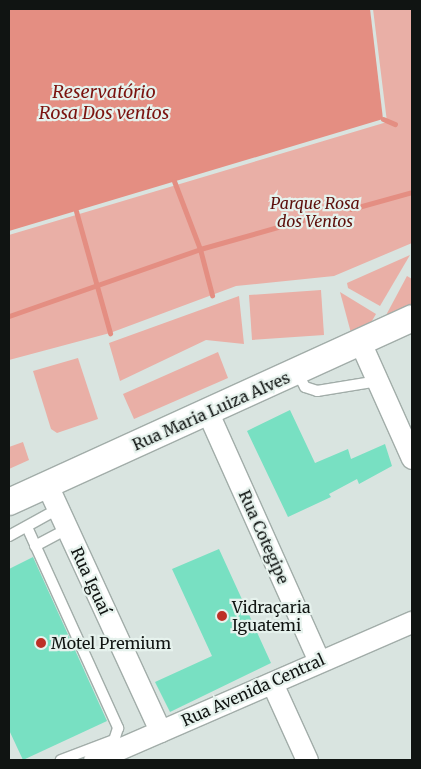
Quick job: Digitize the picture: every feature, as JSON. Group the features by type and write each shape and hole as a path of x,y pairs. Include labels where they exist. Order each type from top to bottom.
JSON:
{"street":[{"name":"Rua Maria Luiza Alves","path":"9,502 208,413 412,318"},
{"path":"360,342 412,458"},
{"name":"Rua Cotegipe","path":"208,413 319,661"},
{"name":"Rua Iguaí","path":"47,485 160,731"},
{"name":"Rua Avenida Central","path":"94,760 412,622"},
{"path":"272,683 307,760"}],"lane":[{"path":"297,372 305,387 317,391 378,381"},
{"path":"9,536 58,509"},
{"path":"27,527 118,728 114,740 61,760"},
{"path":"35,546 67,529"}],"green space":[{"name":"Parque Rosa dos Ventos","path":"373,9 412,9 412,243 334,276 236,286 110,333 9,360 9,235 387,122"},
{"path":"410,255 380,306 348,288 347,283"},
{"path":"407,276 412,279 412,306 384,319"},
{"path":"321,290 324,335 252,340 249,295"},
{"path":"340,292 376,314 369,326 351,333"},
{"path":"239,296 244,344 206,340 120,381 109,343"},
{"path":"218,352 228,378 134,419 123,394"},
{"path":"78,358 98,419 57,433 51,429 33,371"},
{"path":"23,442 29,460 9,469 9,447"}],"water":[{"name":"Reservatório Rosa Dos ventos","path":"9,9 370,9 383,119 9,231"}],"building":[{"path":"290,410 315,463 348,449 351,459 385,444 392,466 359,484 357,479 329,494 331,497 288,517 247,431"},
{"name":"Vidraçaria Iguatemi","path":"219,549 271,663 170,712 155,682 212,656 172,569"},
{"name":"Motel Premium","path":"33,557 107,721 23,760 9,730 9,569"}],"waterway":[{"path":"383,119 395,124"},
{"path":"174,181 200,249 212,295"},
{"path":"351,209 412,192"},
{"path":"76,211 110,333"},
{"path":"9,316 200,249 313,217"}],"place":[{"name":"Vidraçaria Iguatemi","path":"222,616"},
{"name":"Motel Premium","path":"41,643"}]}
